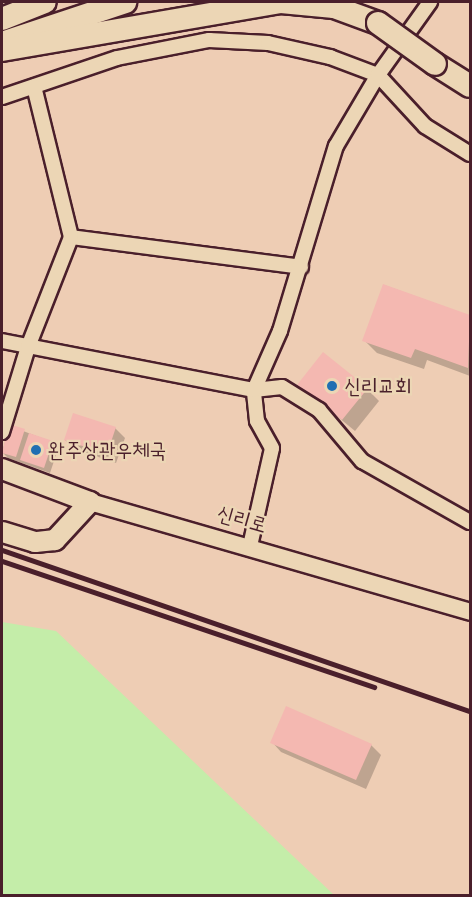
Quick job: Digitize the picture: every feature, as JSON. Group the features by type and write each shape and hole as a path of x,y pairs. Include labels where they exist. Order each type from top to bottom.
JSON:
{"main road":[{"path":"2,19 45,2"},
{"path":"2,43 126,2"},
{"path":"2,50 281,2 334,7 378,23 435,64 471,86"},
{"name":"신리로","path":"2,469 90,502"},
{"path":"2,532 35,543 55,540 90,502"}],"street":[{"path":"250,546 272,448 257,421 254,390 280,331 336,146 378,75 430,2"},
{"path":"2,97 117,58 209,40 268,43 330,57 378,75 425,126 471,154"},
{"path":"2,432 28,347 71,237 34,86"},
{"path":"71,237 300,267"},
{"path":"2,341 254,390 282,387 319,410 362,461 471,522"},
{"name":"신리로","path":"90,502 250,546 471,612"}],"green space":[{"path":"2,622 56,631 334,895 2,895"}],"building":[{"path":"383,284 470,315 468,368 415,349 411,358 362,341"},
{"name":"신리교회","path":"323,352 368,388 342,420 297,385"},
{"path":"73,413 116,427 107,454 64,440"},
{"path":"9,424 25,429 16,457 2,453"},
{"name":"완주상관우체국","path":"29,433 53,441 44,468 20,460"},
{"path":"286,706 372,744 356,780 270,743"}],"railway":[{"path":"2,550 470,711"},
{"path":"2,561 374,687"}],"place":[{"name":"신리교회","path":"332,386"},
{"name":"완주상관우체국","path":"36,450"}]}
